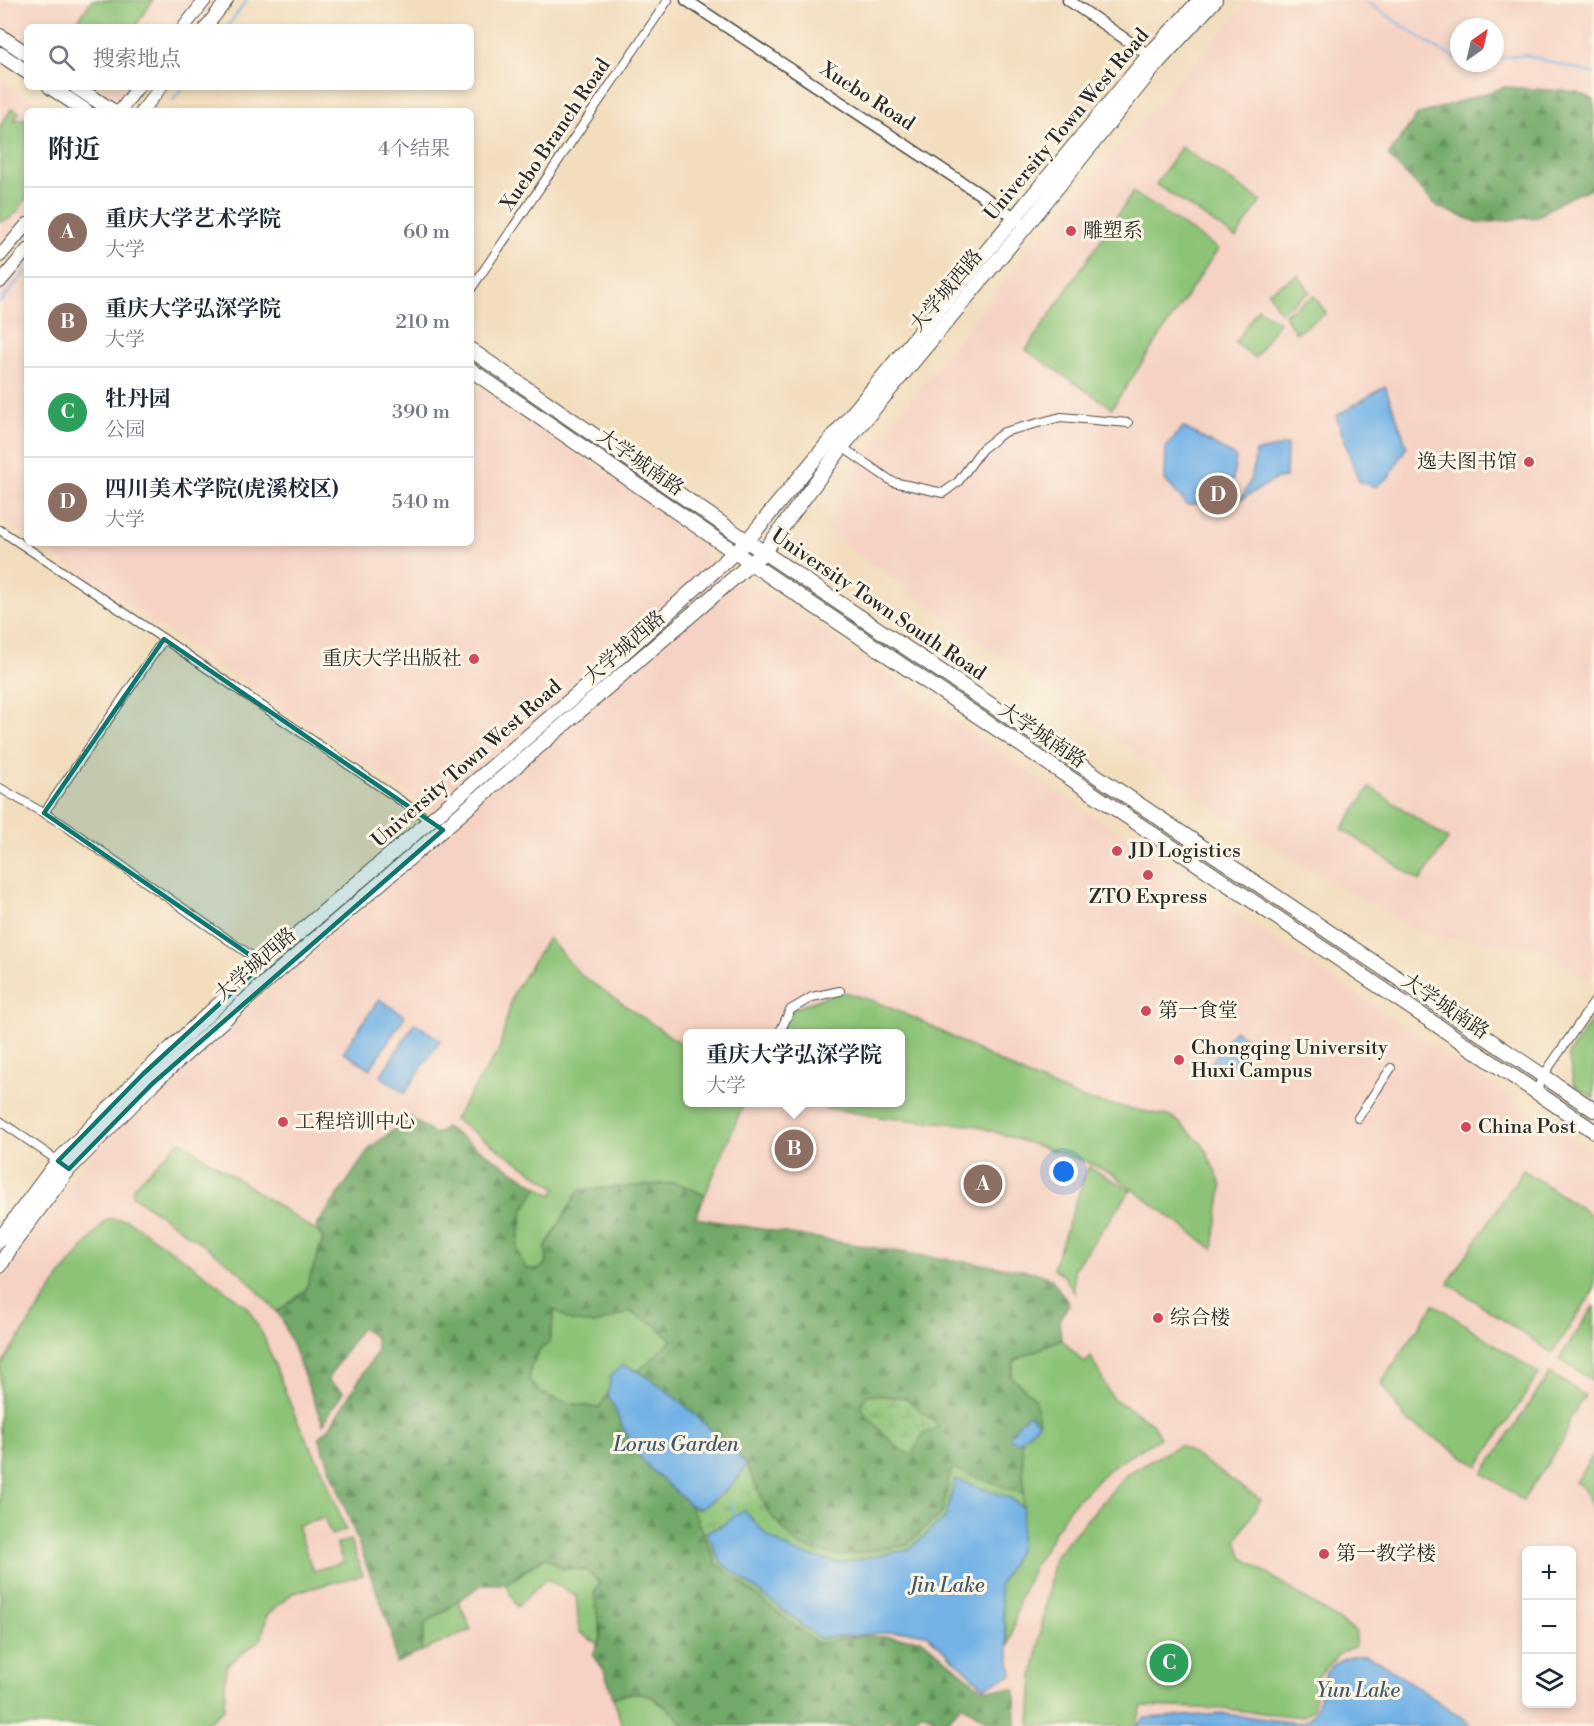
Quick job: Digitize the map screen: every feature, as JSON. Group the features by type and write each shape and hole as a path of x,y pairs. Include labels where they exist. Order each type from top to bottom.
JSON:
{"main road":[{"path":"186,24 205,0"},
{"path":"208,24 226,0"},
{"name":"University Town West Road","path":"0,1239 143,1074 263,964 587,686 736,553 1021,221 1200,0"},
{"path":"1154,58 1215,0"},
{"path":"0,36 24,52"},
{"path":"0,54 24,70"},
{"path":"54,90 82,108"},
{"path":"81,90 108,108"},
{"path":"122,108 136,90"},
{"path":"144,108 159,90"},
{"name":"大学城西路","path":"0,1266 63,1165 275,974 764,552 842,447 1021,221"},
{"path":"0,256 24,228"},
{"path":"0,282 24,254"},
{"name":"University Town South Road","path":"474,352 747,541 1594,1110"},
{"name":"大学城南路","path":"474,372 752,564 1594,1131"}],"street":[{"name":"Xuebo Branch Road","path":"474,285 668,0"},
{"name":"Xuebo Road","path":"687,0 1021,221"},
{"path":"1068,0 1154,58"},
{"path":"842,447 893,482 943,493 958,482 982,449 1004,432 1061,417 1128,423"},
{"path":"0,530 24,546"},
{"path":"24,546 443,830"},
{"path":"44,813 164,639"},
{"path":"0,788 44,813 263,964"},
{"path":"781,1029 790,1010 812,997 840,991"},
{"path":"1536,1092 1543,1076 1594,1002"},
{"path":"1358,1118 1391,1068"},
{"path":"0,1121 63,1165"}],"highlighted area":[{"path":"164,639 443,830 152,1084 69,1169 58,1161 143,1074 263,964 44,813"}],"shaded area":[{"path":"0,0 199,0 180,24 24,24 24,41 0,26"},
{"path":"1250,0 1594,0 1594,968 1587,979 1536,948 1428,936 1314,873 1209,805 824,530 862,461 1038,238"},
{"path":"0,79 44,108 24,108 24,216 0,246"},
{"path":"97,90 131,90 126,96 109,98"},
{"path":"24,263 24,535 0,519 0,291"},
{"name":"Chongqing University Huxi Campus","path":"474,385 701,538 707,562 739,584 763,590 1270,937 1594,1153 1594,1726 0,1726 0,1280 17,1250 79,1169 158,1087 458,826 40,546 474,546"}],"green space":[{"path":"92,0 153,0 137,24 84,24 78,20"},
{"path":"1505,87 1578,92 1594,100 1594,187 1565,199 1537,217 1480,223 1438,207 1388,156 1417,115"},
{"path":"12,108 19,112 14,120 24,118 24,202 9,219 0,222 0,126"},
{"path":"1181,147 1261,201 1236,238 1156,184"},
{"path":"1133,192 1218,249 1112,408 1026,350"},
{"path":"1298,275 1310,292 1280,312 1268,292"},
{"path":"1314,296 1326,313 1296,333 1284,314"},
{"path":"1258,308 1279,322 1255,358 1235,343"},
{"path":"1370,787 1448,839 1420,881 1342,829"},
{"path":"548,938 581,975 683,1045 683,1107 742,1107 705,1195 677,1183 579,1190 546,1246 547,1262 539,1270 525,1269 516,1249 523,1211 538,1187 552,1195 556,1188 454,1119 499,1050 513,994"},
{"path":"840,991 874,1001 921,1021 1027,1076 1083,1099 1173,1117 1203,1145 1222,1186 1213,1249 1112,1174 1085,1161 973,1125 886,1118 821,1107 905,1107 905,1029 781,1029 790,1010"},
{"path":"1594,1017 1594,1098 1574,1085 1568,1055"},
{"path":"410,1117 434,1134 441,1132 445,1127 538,1187 523,1211 517,1249 526,1269 539,1270 547,1262 546,1247 579,1190 678,1183 705,1195 696,1218 1035,1272 1051,1278 1069,1304 1059,1320 1061,1339 1014,1361 1011,1377 1035,1398 1039,1423 1022,1439 1024,1494 954,1470 951,1472 942,1514 906,1545 839,1556 798,1547 768,1512 746,1464 698,1417 639,1371 672,1340 655,1324 631,1312 595,1324 570,1321 555,1310 549,1342 539,1351 531,1367 529,1380 543,1394 569,1403 599,1408 608,1394 633,1449 690,1505 718,1565 817,1643 863,1636 921,1639 982,1689 1015,1689 1016,1726 994,1726 961,1704 945,1726 921,1712 911,1726 897,1726 888,1720 884,1726 685,1726 667,1708 647,1694 634,1693 613,1697 604,1670 593,1655 601,1636 594,1593 600,1583 586,1570 561,1568 545,1557 504,1584 483,1584 425,1624 422,1651 396,1663 391,1630 319,1438 329,1428 377,1351 375,1337 361,1328 327,1380 343,1392 323,1424 282,1319 277,1312 305,1291 323,1239 316,1227 370,1148","holes":["868,1395 906,1398 938,1427 924,1432 911,1454 868,1416"]},
{"path":"180,1141 319,1233 323,1239 305,1291 277,1312 242,1274 133,1196 133,1187"},
{"path":"1088,1167 1131,1190 1074,1269 1074,1292 1064,1276 1053,1268"},
{"path":"1523,1170 1594,1217 1594,1290 1552,1353 1448,1283"},
{"path":"107,1219 127,1220 187,1261 247,1307 263,1335 295,1416 323,1471 346,1530 331,1535 324,1517 297,1526 313,1571 343,1562 336,1544 350,1540 363,1575 293,1593 267,1615 262,1638 226,1666 224,1709 202,1726 0,1726 0,1367 61,1275"},
{"path":"1434,1304 1539,1374 1478,1466 1405,1419 1381,1383"},
{"path":"1594,1306 1594,1382 1559,1359"},
{"path":"555,1309 595,1324 630,1312 655,1324 672,1340 639,1371 624,1366 611,1375 608,1394 599,1408 569,1403 543,1394 529,1381 531,1367 539,1351 549,1342"},
{"path":"1061,1339 1085,1363 1091,1357 1112,1398 1152,1423 1160,1438 1111,1467 1070,1507 1034,1566 1019,1601 1009,1646 999,1586 1019,1548 1024,1494 1022,1439 1035,1398 1011,1377 1014,1361"},
{"path":"1550,1373 1585,1396 1570,1418 1564,1439 1523,1500 1483,1473"},
{"path":"868,1395 906,1398 939,1427 924,1432 911,1455 898,1448 868,1417 860,1405"},
{"path":"1180,1445 1261,1500 1237,1539 1242,1557 1356,1632 1355,1646 1339,1654 1317,1678 1313,1709 1302,1717 1226,1709 1142,1706 1136,1726 1030,1726 1033,1676 1054,1557 1128,1473"},
{"path":"1594,1454 1594,1514 1585,1489 1575,1482"},
{"path":"746,1464 768,1512 798,1546 839,1556 906,1545 942,1514 951,1471 954,1469 1024,1494 1023,1508 1012,1499 946,1517 908,1550 838,1563 794,1553 767,1536 744,1510 723,1525 706,1532 721,1562 819,1638 863,1636 817,1643 718,1565 690,1505 699,1509 739,1478"},
{"path":"545,1557 561,1568 586,1570 600,1583 594,1593 601,1636 598,1644 579,1632 576,1596 546,1579 517,1607 506,1585"},
{"path":"459,1601 471,1630 422,1651 425,1624"},
{"path":"634,1693 647,1694 678,1717 685,1726 622,1726 613,1697"}],"water":[{"path":"1385,386 1407,446 1389,477 1375,487 1359,482 1336,416"},
{"path":"1183,427 1236,457 1233,480 1214,502 1187,505 1165,480 1166,447"},
{"path":"1287,445 1286,478 1276,479 1240,500 1251,477 1255,452"},
{"path":"379,999 405,1016 370,1069 343,1052"},
{"path":"415,1023 440,1040 405,1093 380,1076"},
{"path":"1234,1030 1247,1038 1238,1058 1223,1073 1210,1065"},
{"name":"Lorus Garden","path":"623,1365 672,1395 746,1464 732,1484 699,1509 690,1505 633,1449 608,1394 611,1375"},
{"path":"1028,1414 1039,1423 1018,1443 1009,1436"},
{"name":"Jin Lake","path":"955,1479 1012,1499 1023,1508 1019,1548 999,1586 1012,1675 984,1687 926,1634 908,1631 819,1638 721,1562 706,1532 723,1525 744,1510 767,1536 794,1552 838,1563 908,1550 946,1517"},
{"name":"Yun Lake","path":"1365,1655 1377,1660 1471,1724 1470,1726 1137,1726 1144,1718 1224,1714 1299,1723 1310,1717 1316,1708 1325,1676 1332,1666 1344,1659"}],"waterway":[{"path":"229,24 247,0"},
{"path":"1364,0 1450,55"},
{"path":"1504,57 1525,55 1594,74"},
{"path":"173,100 181,90"},
{"path":"0,302 24,274"},
{"path":"730,1500 735,1516"}],"place":[{"name":"雕塑系","path":"1071,231"},
{"name":"逸夫图书馆","path":"1529,462"},
{"name":"四川美术学院(虎溪校区)","path":"1218,495"},
{"name":"重庆大学出版社","path":"474,659"},
{"name":"JD Logistics","path":"1117,851"},
{"name":"ZTO Express","path":"1148,875"},
{"name":"第一食堂","path":"1146,1011"},
{"name":"Chongqing University Huxi Campus","path":"1179,1060"},
{"name":"工程培训中心","path":"283,1122"},
{"name":"China Post","path":"1466,1127"},
{"name":"重庆大学弘深学院","path":"794,1149"},
{"name":"重庆大学艺术学院","path":"983,1184"},
{"name":"综合楼","path":"1158,1318"},
{"name":"第一教学楼","path":"1324,1554"},
{"name":"牡丹园","path":"1169,1663"}]}
